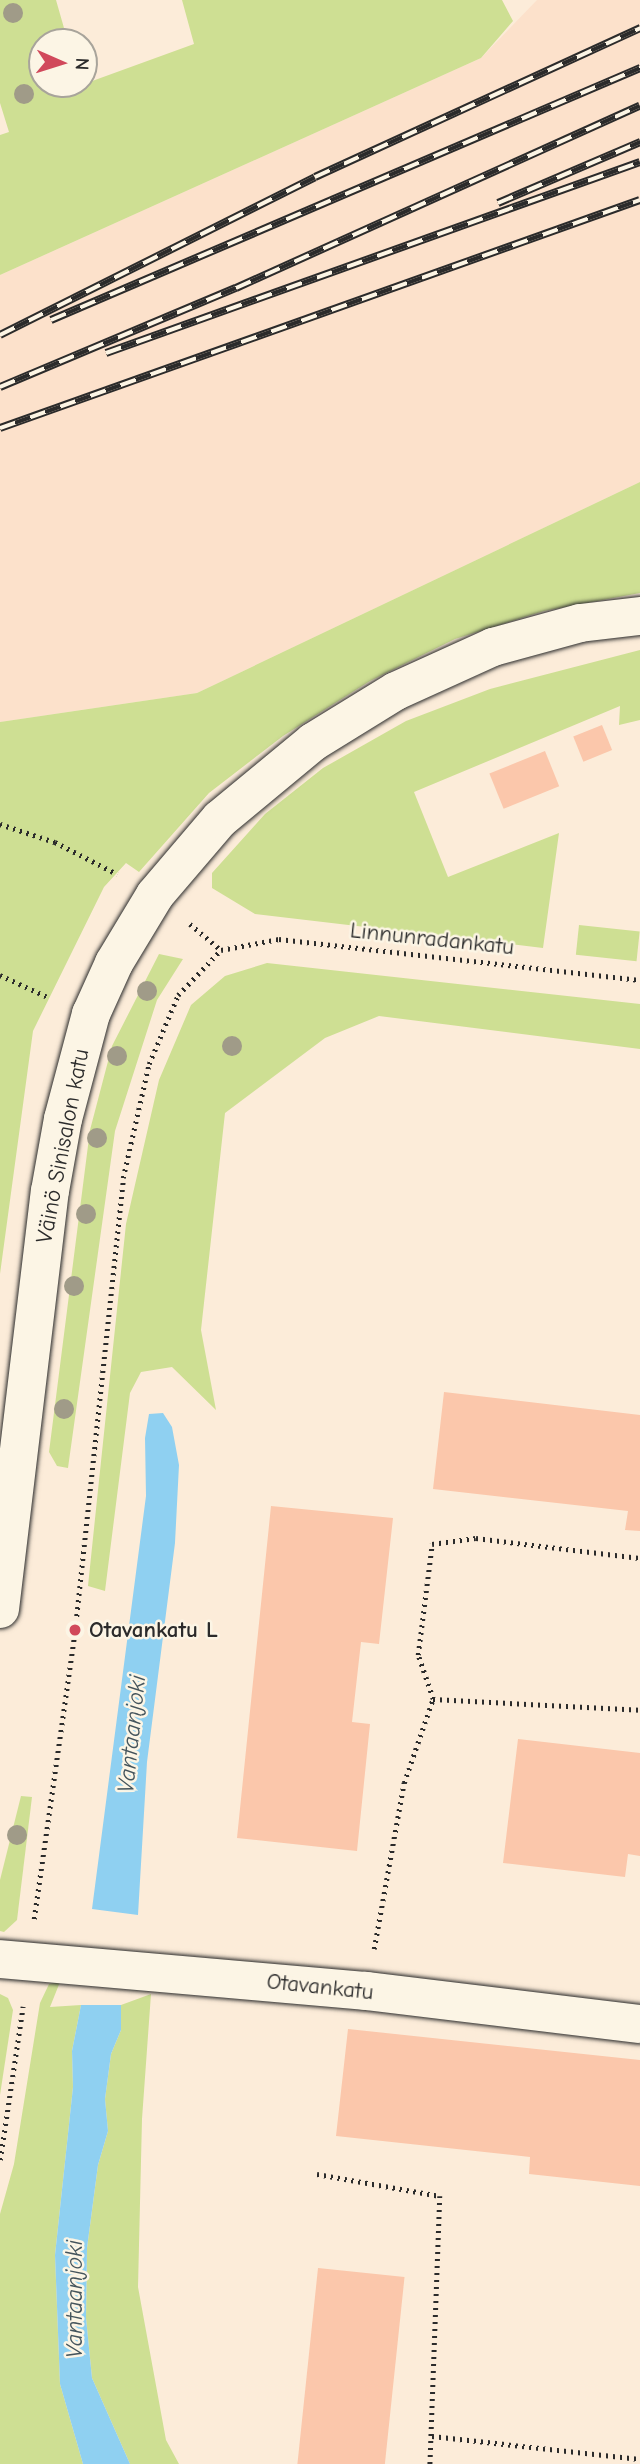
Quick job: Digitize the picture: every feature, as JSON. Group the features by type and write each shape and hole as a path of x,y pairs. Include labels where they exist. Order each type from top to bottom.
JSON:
{"street":[{"name":"Väinö Sinisalon katu","path":"0,1609 50,1191 63,1119 91,1014 114,963 155,895 220,819 313,742 396,691 493,647 580,623 640,616"},
{"name":"Otavankatu","path":"14,1959 366,1991 640,2024"}],"path":[{"path":"0,824 55,842 155,895"},
{"name":"Linnunradankatu","path":"14,1959 75,1630 123,1178 149,1064 178,995 221,950 279,939 640,980"},
{"path":"0,975 12,984 91,1014"},
{"path":"366,1991 404,1783 433,1699 418,1655 432,1544 475,1538 640,1558"},
{"path":"433,1699 640,1710"},
{"path":"0,2160 14,1959"},
{"path":"317,2174 440,2196 430,2464"},
{"path":"432,2436 640,2459"}],"shaded area":[{"path":"537,0 640,0 640,482 197,693 0,722 0,275 481,58"}],"green space":[{"path":"0,0 56,0 64,28 28,28 28,98 98,98 98,79 194,44 182,0 502,0 513,21 481,58 0,275 0,135 9,132 0,103"},
{"path":"640,482 640,593 544,611 455,639 370,681 283,736 209,793 139,872 126,863 104,887 33,1031 0,1274 0,722 197,693"},
{"path":"640,650 640,720 619,725 620,706 414,792 448,877 559,833 543,948 255,914 212,888 212,873 265,814 323,768 406,721 490,689"},
{"path":"579,925 640,931 637,961 576,955"},
{"path":"159,954 183,959 157,1000 115,1131 68,1468 57,1466 49,1452 90,1130 112,1046"},
{"path":"267,963 640,1004 640,1049 379,1016 325,1038 225,1113 201,1330 216,1410 172,1367 141,1372 130,1393 105,1591 88,1586 126,1224 159,1080 191,1005 225,976"},
{"path":"21,1796 32,1797 17,1920 4,1932 0,1931 0,1880"},
{"path":"60,1982 50,2007 81,2005 72,2051 73,2087 55,2255 60,2384 83,2464 0,2464 0,2214 14,2164 40,2003 49,1984"},
{"path":"0,1994 8,1998 13,2010 0,2095"},
{"path":"151,1994 142,2119 138,2287 166,2440 179,2464 130,2464 92,2378 86,2318 87,2248 98,2165 108,2131 105,2099 111,2054 121,2030 121,2005"}],"water":[{"name":"Vantaanjoki","path":"163,1413 172,1427 179,1465 175,1543 147,1762 138,1915 92,1909 146,1496 145,1438 149,1414"},
{"name":"Vantaanjoki","path":"81,2005 121,2005 121,2030 111,2054 105,2099 108,2131 98,2165 87,2248 86,2318 92,2378 130,2464 83,2464 60,2384 55,2255 73,2087 72,2051"}],"building":[{"path":"602,725 612,750 583,762 573,737"},
{"path":"545,751 559,786 504,809 489,773"},
{"path":"444,1392 640,1415 640,1531 625,1530 628,1511 433,1489"},
{"path":"271,1506 393,1518 379,1644 361,1642 352,1722 370,1724 357,1851 237,1838"},
{"path":"518,1739 640,1753 640,1856 628,1854 625,1877 503,1863"},
{"path":"348,2029 640,2060 640,2186 529,2174 530,2157 336,2136"},
{"path":"318,2268 405,2277 385,2464 297,2464"}],"railway":[{"path":"0,335 315,177 640,28"},
{"path":"51,320 640,68"},
{"path":"0,387 236,288 640,106"},
{"path":"498,203 640,142"},
{"path":"106,353 640,162"},
{"path":"0,428 640,200"}],"place":[{"name":"Otavankatu L","path":"75,1630"}]}
